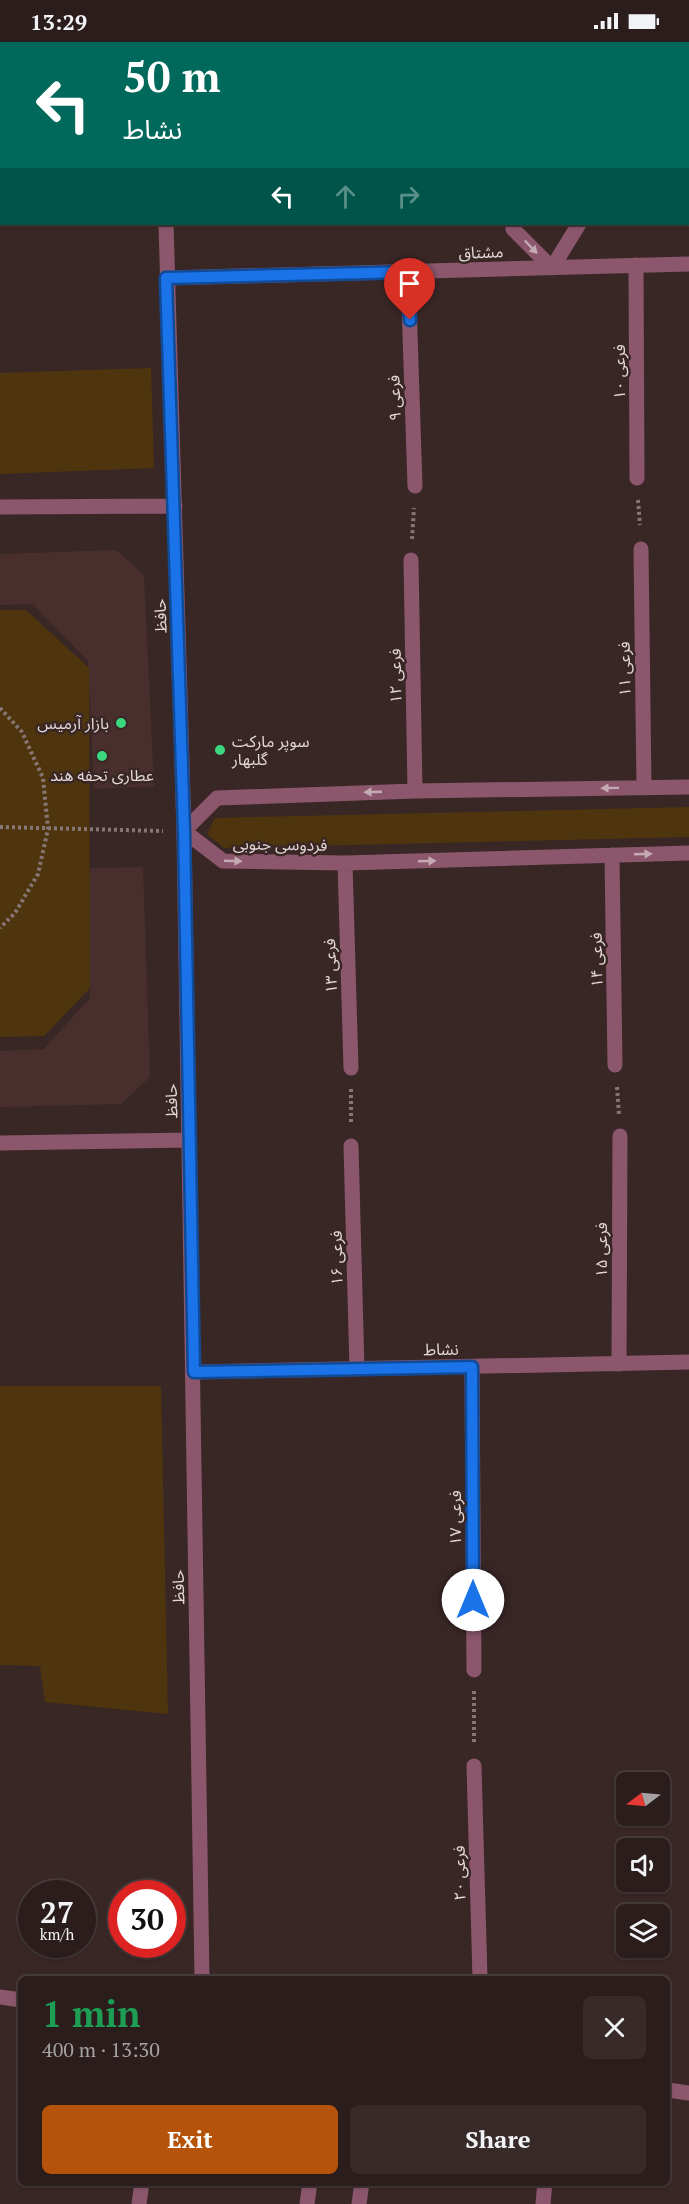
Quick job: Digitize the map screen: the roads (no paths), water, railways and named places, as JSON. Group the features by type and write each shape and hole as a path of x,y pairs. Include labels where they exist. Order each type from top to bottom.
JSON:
{"street":[{"name":"حافظ","path":"166,225 184,831 202,1976"},
{"path":"513,225 513,228 552,268 578,225"},
{"name":"مشتاق","path":"166,278 689,264"},
{"name":"فرعی ۱۰","path":"636,265 637,478"},
{"name":"فرعی ۹","path":"408,272 415,486"},
{"path":"0,507 175,506"},
{"name":"فرعی ۱۱","path":"641,549 644,788"},
{"name":"فرعی ۱۲","path":"411,560 415,791"},
{"path":"184,831 217,798 415,791 689,787"},
{"name":"فردوسی جنوبی","path":"184,831 223,861 345,863 689,853"},
{"name":"فرعی ۱۴","path":"612,855 615,1065"},
{"name":"فرعی ۱۳","path":"345,863 351,1068"},
{"name":"فرعی ۱۵","path":"619,1364 620,1136"},
{"path":"0,1143 189,1140"},
{"name":"فرعی ۱۶","path":"351,1146 357,1369"},
{"name":"نشاط","path":"194,1372 689,1362"},
{"name":"فرعی ۱۷","path":"472,1367 474,1670"},
{"name":"فرعی ۲۰","path":"474,1766 480,1976"},
{"path":"0,1997 18,2000"},
{"path":"670,2090 689,2093"},
{"path":"139,2204 141,2186"},
{"path":"307,2204 309,2186"},
{"path":"359,2204 361,2186"},
{"path":"543,2204 545,2186"}],"place":[{"name":"بازار آرمیس","path":"121,723"},
{"name":"سوپر مارکت گلبهار","path":"220,750"},
{"name":"عطاری تحفه هند","path":"102,756"}]}
